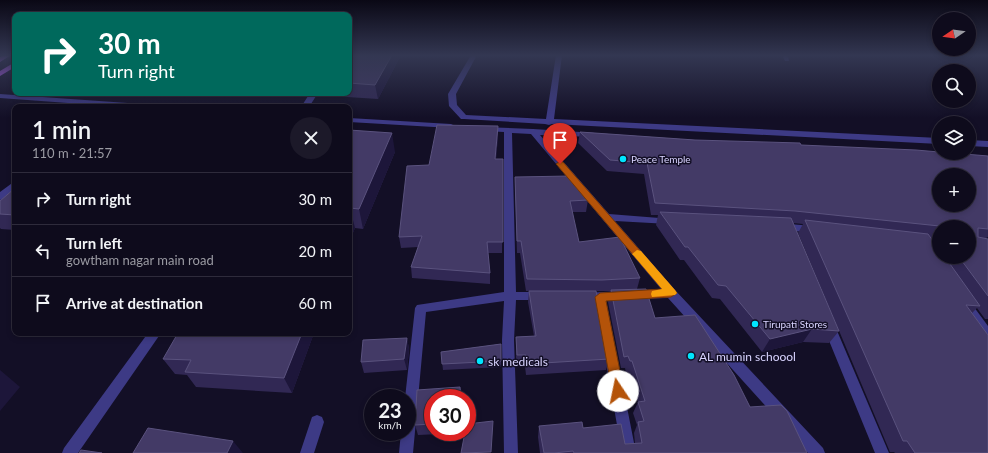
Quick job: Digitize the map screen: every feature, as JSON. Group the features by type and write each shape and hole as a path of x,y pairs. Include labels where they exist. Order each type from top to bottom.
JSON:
{"street":[{"path":"462,76 452,94 453,106 464,117 932,141"},
{"path":"549,122 557,76"},
{"path":"0,96 87,104"},
{"path":"352,120 460,127"},
{"path":"476,128 603,135"},
{"path":"508,130 510,296 508,340 511,453"},
{"path":"533,131 671,293 818,453"},
{"path":"976,143 988,144"},
{"path":"0,197 12,187"},
{"path":"606,217 678,221"},
{"path":"795,242 785,227 821,231"},
{"path":"932,243 919,242 932,255"},
{"path":"958,292 988,336"},
{"path":"570,297 671,293"},
{"path":"406,453 421,308 510,296 555,297"},
{"path":"600,297 629,453"},
{"path":"824,313 882,453"},
{"path":"68,453 153,336"},
{"path":"307,453 316,422"}],"building":[{"path":"352,76 380,76 375,85 352,83"},
{"path":"437,125 498,126 495,159 503,159 503,242 487,242 490,273 411,267 422,236 399,237 407,166 429,165"},
{"path":"352,130 392,133 359,209 352,208"},
{"path":"580,132 695,140 800,143 801,145 916,150 932,151 932,160 976,160 976,155 988,156 988,229 978,228 978,237 988,239 988,296 964,264 976,264 976,220 932,220 932,225 795,211 655,203 647,163 610,160"},
{"path":"570,176 588,200 570,201 579,242 620,237 640,278 602,280 527,279 521,241 517,241 515,177"},
{"path":"12,191 12,215 0,214 0,201"},
{"path":"660,212 791,218 839,331 812,329 770,339 726,286 718,285 688,247 685,247"},
{"path":"805,220 928,234 932,239 932,264 950,264 980,306 966,305 988,335 988,453 915,453 907,441 903,441"},
{"path":"646,289 655,318 695,315 734,375 750,407 781,405 787,411 807,453 574,453 573,451 544,453 539,426 582,422 583,428 621,424 625,444 642,443 638,422 644,421 638,402 645,401 632,361 630,361 628,356 624,357 611,290"},
{"path":"529,291 596,291 609,359 527,364 526,355 517,355 516,337 536,336"},
{"path":"176,336 301,336 284,378 185,372 191,360 163,359"},
{"path":"407,338 404,359 361,362 363,340"},
{"path":"501,344 501,361 442,364 441,352"},
{"path":"460,387 460,389 431,389"},
{"path":"417,390 424,390 424,424 416,425"},
{"path":"493,421 491,452 461,453 463,441 476,441 476,423"},
{"path":"148,428 233,441 227,453 133,453"},
{"path":"81,450 102,453 79,453"}],"slow traffic":[{"path":"637,254 671,293 656,294"}],"place":[{"name":"Peace Temple","path":"623,159"},
{"name":"Tirupati Stores","path":"755,324"},
{"name":"AL mumin schoool","path":"691,356"},
{"name":"sk medicals","path":"480,361"}],"route":[{"path":"560,164 671,293 600,297 618,391"}]}
